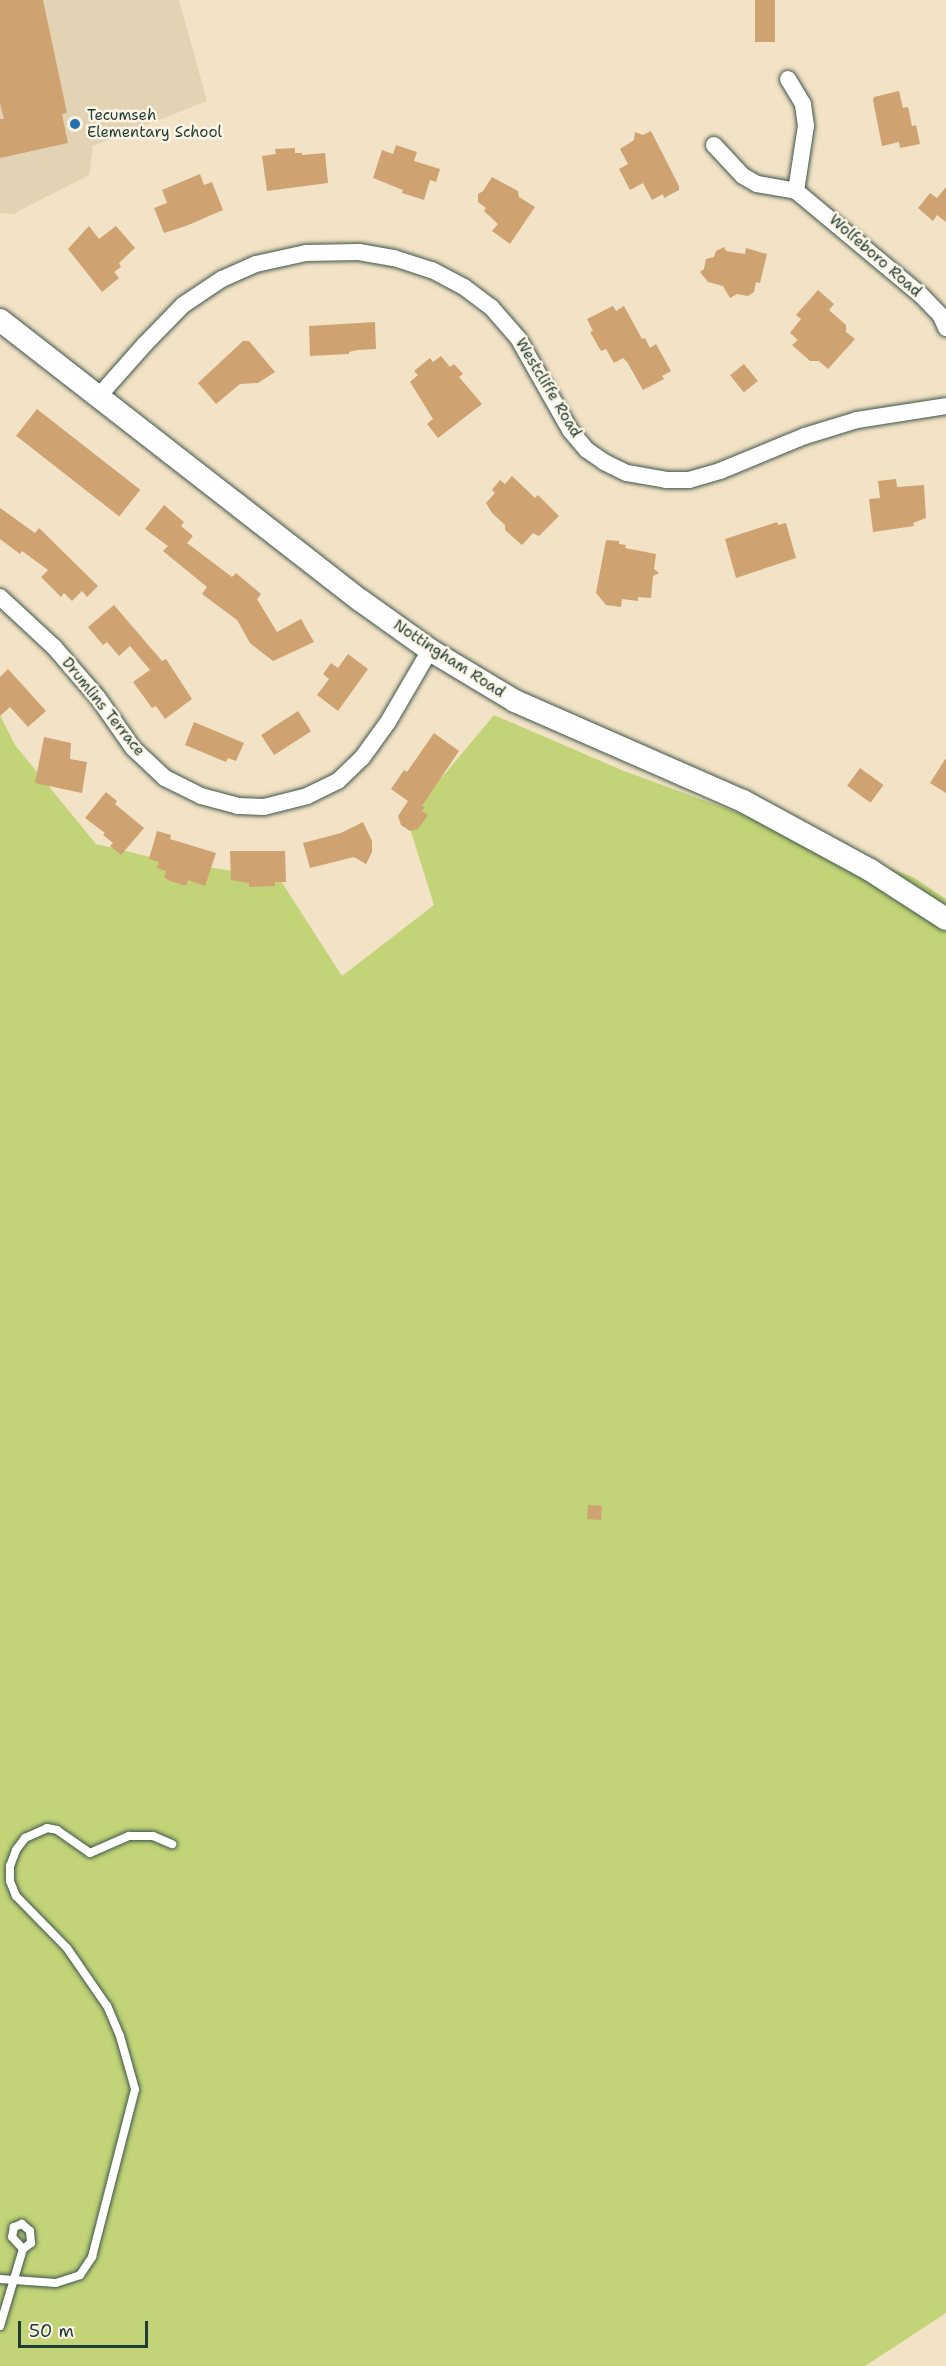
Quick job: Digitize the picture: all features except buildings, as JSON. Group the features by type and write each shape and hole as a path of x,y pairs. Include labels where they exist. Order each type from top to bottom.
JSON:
{"street":[{"path":"788,79 803,104 806,126 796,191"},
{"name":"Wolfeboro Road","path":"714,145 742,176 757,184 796,191 921,296 941,316 946,328"},
{"name":"Westcliffe Road","path":"98,397 183,305 222,279 256,264 306,253 359,252 394,258 432,270 464,287 491,307 518,338 570,430 587,450 604,462 627,473 666,480 690,480 720,471 805,436 857,420 946,406"},
{"name":"Nottingham Road","path":"0,320 360,600 430,650 515,701 743,801 870,870 946,919"},
{"name":"Drumlins Terrace","path":"0,597 54,647 98,698 133,748 165,778 201,796 238,806 264,807 307,796 338,781 362,758 388,722 430,650"}],"lane":[{"path":"0,2279 56,2283 80,2275 92,2256 131,2113 135,2089 120,2036 108,2006 67,1948 16,1896 10,1881 10,1866 16,1850 25,1838 47,1828 57,1830 90,1853 129,1836 153,1836 172,1844"},
{"path":"0,2326 23,2249"}],"shaded area":[{"name":"Tecumseh Elementary School","path":"0,0 179,0 207,101 93,146 89,175 13,214 0,213"}],"green space":[{"path":"0,715 15,745 96,844 168,861 279,878 342,976 434,905 407,819 494,715 624,771 913,877 946,899 946,2313 865,2366 0,2366"}],"place":[{"name":"Tecumseh Elementary School","path":"75,124"}]}
